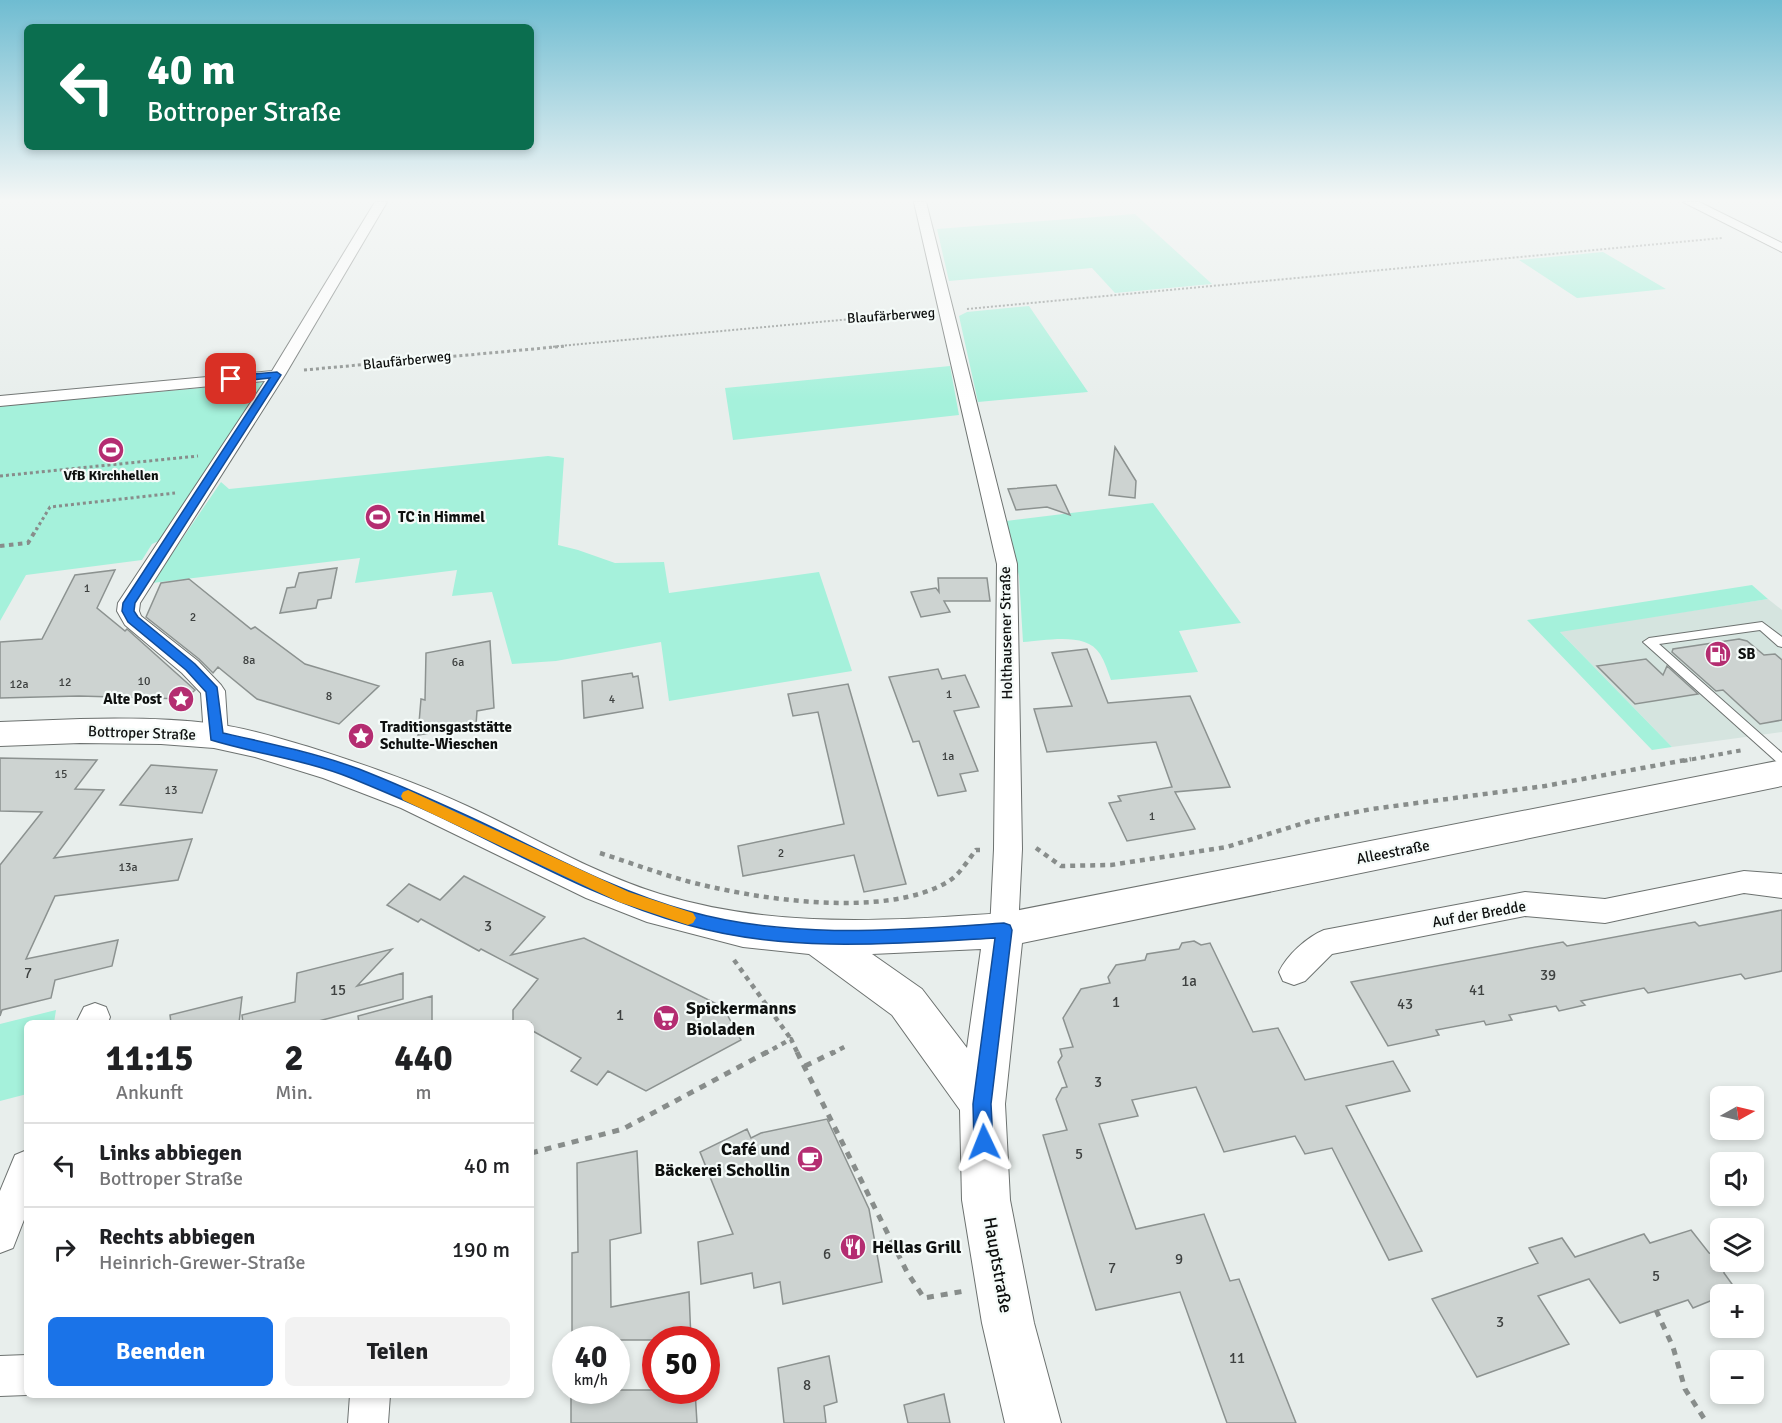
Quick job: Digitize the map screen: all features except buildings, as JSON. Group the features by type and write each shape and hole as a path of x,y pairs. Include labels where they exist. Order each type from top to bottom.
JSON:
{"main road":[{"name":"Bottroper Straße","path":"0,734 67,730 121,731 216,736 270,748 353,773 454,816 624,897 689,919 772,934 816,936 913,936 1004,930"},
{"name":"Alleestraße","path":"1004,930 1774,759"},
{"name":"Hauptstraße","path":"1004,930 982,1104 986,1200 1008,1323 1033,1423"},
{"path":"816,936 907,1002 982,1104"}],"street":[{"path":"216,736 213,691 190,667 133,620 128,611 129,603 277,375 341,268"},
{"name":"Holthausener Straße","path":"936,268 1007,564 1008,849 1004,930"},
{"path":"0,401 277,375"},
{"name":"Auf der Bredde","path":"1294,972 1324,943 1525,904 1605,911 1744,882 1782,886"},
{"path":"0,1235 24,1175"},
{"path":"0,1376 24,1375"},
{"path":"368,1423 370,1398"}],"lane":[{"path":"1782,643 1762,626 1649,642 1774,759 1782,760"}],"path":[{"name":"Blaufärberweg","path":"277,375 510,350 1393,268"},
{"path":"0,476 199,455 195,464"},
{"path":"0,546 28,543 50,507 182,492"},
{"path":"598,853 708,886 785,899 864,902 911,897 950,880 976,850 1037,848 1062,866 1111,865 1227,847 1310,821 1371,808 1444,801 1774,759"},
{"path":"744,929 733,961 791,1039 907,1272 924,1298 1002,1286"},
{"path":"534,1152 623,1129 791,1039"},
{"path":"805,1066 848,1045"},
{"path":"1656,1310 1673,1347 1685,1389 1707,1423"}],"shaded area":[{"path":"1768,599 1782,610 1782,732 1672,747 1559,631"}],"green space":[{"path":"946,268 1088,268 949,281"},
{"path":"1092,268 1195,268 1212,284 1115,293"},
{"path":"1532,268 1631,268 1666,289 1577,298"},
{"path":"1029,306 1088,392 978,402 959,316 967,312"},
{"path":"950,366 959,415 733,440 725,388"},
{"name":"VfB Kirchhellen","path":"266,382 161,540 152,544 142,560 26,575 0,621 0,406"},
{"path":"548,456 564,458 558,545 615,563 664,562 669,593 819,572 852,671 669,701 661,642 556,661 512,664 492,592 452,596 457,570 355,583 360,558 152,583 221,482 229,489"},
{"path":"1153,503 1241,623 1179,631 1198,672 1111,680 1100,654 1085,642 1053,639 1023,642 1019,576 1006,521"},
{"path":"1752,585 1768,599 1560,632 1672,747 1652,750 1527,620"},
{"path":"56,1010 54,1020 24,1020 24,1095 0,1101 0,1024"}],"slow traffic":[{"path":"408,796 624,897 688,918"}],"place":[{"name":"VfB Kirchhellen","path":"111,450"},
{"name":"TC in Himmel","path":"378,517"},
{"name":"SB","path":"1718,654"},
{"name":"Alte Post","path":"181,699"},
{"name":"Traditionsgaststätte Schulte-Wieschen","path":"361,736"},
{"name":"Spickermanns Bioladen","path":"666,1018"},
{"name":"Café und Bäckerei Schollin","path":"810,1159"},
{"name":"Hellas Grill","path":"853,1247"}],"route":[{"path":"231,379 277,375 129,603 128,611 133,620 190,667 213,691 216,736 270,748 353,773 454,816 624,897 689,919 772,934 816,936 913,936 1004,930 982,1104 984,1142"}]}
